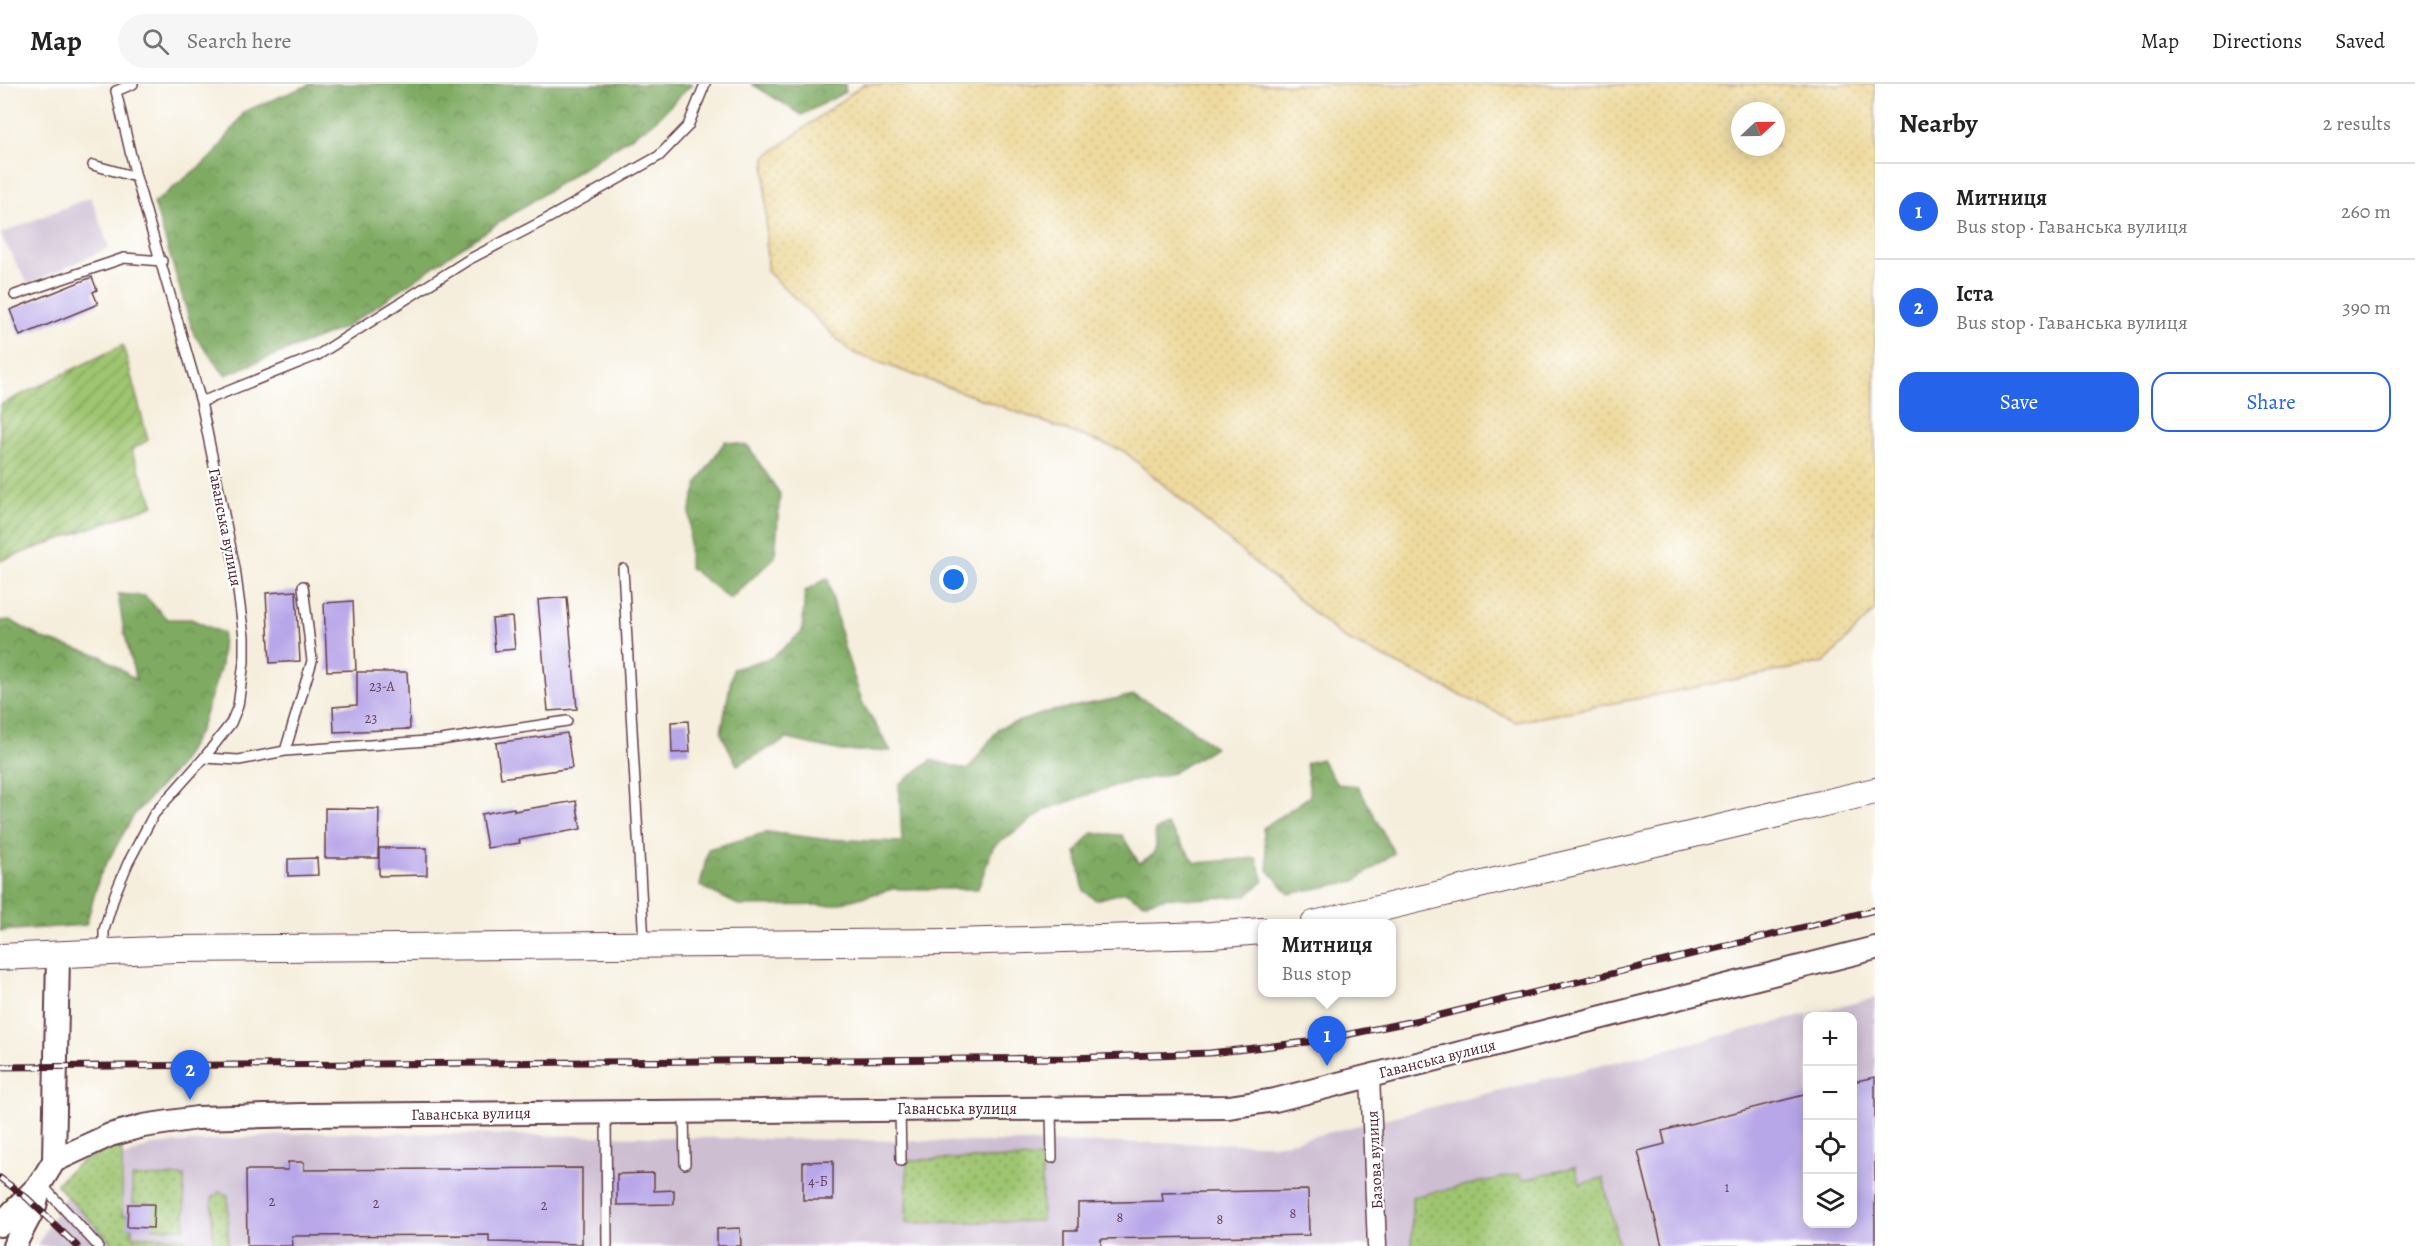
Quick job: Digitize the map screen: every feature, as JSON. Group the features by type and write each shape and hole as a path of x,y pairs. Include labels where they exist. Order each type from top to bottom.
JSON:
{"main road":[{"path":"1335,919 1875,791"},
{"path":"0,957 177,949 962,942 1211,935 1258,931"}],"street":[{"name":"Гаванська вулиця","path":"54,1161 110,1135 143,1126 197,1118 684,1110 1229,1107 1275,1100 1875,948"},
{"path":"0,1225 40,1184 54,1161 58,956"},
{"name":"Базова вулиця","path":"1370,1075 1377,1246"},
{"path":"14,1246 35,1206 40,1184"}],"lane":[{"name":"Гаванська вулиця","path":"104,953 104,930 128,863 154,814 204,758 231,723 238,705 244,662 244,637 235,568 201,402 136,177 116,91 133,84"},
{"path":"201,402 318,355 468,260 659,156 688,126 705,84"},
{"path":"93,165 136,177"},
{"path":"15,295 124,258 162,261"},
{"path":"623,569 644,945"},
{"path":"285,752 312,661 303,586"},
{"path":"204,758 239,760 285,752 441,740 567,721"},
{"path":"1051,1108 1052,1158"},
{"path":"900,1109 901,1161"},
{"path":"684,1110 685,1164"},
{"path":"606,1111 607,1245"},
{"path":"40,1184 98,1246"}],"shaded area":[{"path":"91,197 109,248 28,284 0,234"},
{"path":"1875,998 1875,1246 37,1246 74,1180 151,1145 320,1132 1282,1144 1803,1016 1803,1228 1857,1228 1857,1012 1818,1012"}],"green space":[{"path":"311,84 692,84 654,122 459,249 346,327 225,375 194,335 154,203 215,154 245,111"},
{"path":"752,84 845,84 845,92 802,115"},
{"path":"123,345 148,440 131,450 154,505 0,561 0,405"},
{"path":"725,441 748,446 780,494 775,557 730,599 689,567 690,509 698,482"},
{"path":"828,578 844,647 863,704 891,751 842,751 787,739 737,765 721,733 733,669 773,657 802,632 805,591"},
{"path":"118,594 145,596 167,619 191,619 223,633 221,666 200,730 179,766 134,815 100,875 86,925 0,931 0,621 10,620 43,639 101,656 136,680"},
{"path":"1134,695 1167,711 1215,747 1173,773 1117,785 1047,809 993,847 978,889 893,889 833,905 740,906 700,886 708,849 768,832 822,839 902,842 899,784 932,760 968,770 999,728 1047,712"},
{"path":"1321,759 1337,784 1358,786 1394,853 1355,881 1289,894 1268,870 1263,828 1310,796 1306,763"},
{"path":"1167,825 1196,863 1256,858 1264,881 1246,896 1196,899 1167,897 1143,903 1125,892 1096,900 1084,891 1076,852 1092,833 1122,835 1139,863 1153,855 1156,846 1155,830"},
{"path":"116,1146 122,1151 122,1215 128,1215 128,1227 132,1227 132,1236 185,1238 185,1246 123,1246 126,1243 124,1241 119,1246 115,1246 58,1187 57,1183 77,1165 90,1156"},
{"path":"1042,1158 1042,1221 906,1223 907,1160"},
{"path":"1575,1167 1580,1184 1603,1178 1619,1246 1412,1246 1412,1197 1518,1174 1523,1180"},
{"path":"184,1176 185,1228 153,1228 153,1204 133,1204 132,1177"},
{"path":"219,1192 228,1195 228,1246 213,1246 212,1198"}],"sand":[{"path":"864,84 1875,84 1875,610 1825,662 1516,722 1342,637 1124,451 851,352 767,271 765,157"}],"building":[{"path":"92,277 97,290 93,292 98,304 20,336 10,310"},
{"path":"296,591 300,661 270,663 266,593"},
{"path":"567,597 577,709 548,711 538,600"},
{"path":"353,601 356,670 327,671 324,603"},
{"path":"512,617 515,649 495,651 492,619"},
{"path":"357,672 407,672 410,729 334,732 333,707 357,705"},
{"path":"688,721 690,752 672,753 671,722"},
{"path":"567,733 572,768 501,778 496,743"},
{"path":"576,801 581,829 487,848 481,814"},
{"path":"325,808 379,809 378,858 325,858"},
{"path":"379,848 427,848 427,875 379,876"},
{"path":"317,858 318,875 288,876 288,859"},
{"path":"1875,1077 1875,1246 1662,1246 1638,1151 1665,1144 1662,1131 1803,1095 1803,1228 1857,1228 1857,1081"},
{"path":"833,1161 833,1200 803,1200 803,1162"},
{"path":"288,1162 304,1162 304,1170 582,1168 582,1244 489,1242 489,1235 292,1236 293,1246 247,1246 246,1170 288,1170"},
{"path":"654,1173 654,1191 674,1190 674,1204 617,1205 617,1174"},
{"path":"1308,1190 1309,1235 1101,1239 1101,1246 1064,1246 1064,1230 1078,1230 1078,1203 1163,1201 1162,1193"},
{"path":"128,1204 154,1204 153,1228 127,1227"},
{"path":"740,1228 741,1246 717,1246 717,1229"}],"railway":[{"path":"0,1067 1070,1058 1210,1053 1316,1041 1424,1019 1875,910"},
{"path":"0,1178 27,1198 77,1246"}],"place":[{"name":"Митниця","path":"1327,1066"},
{"name":"Іста","path":"190,1100"}]}
